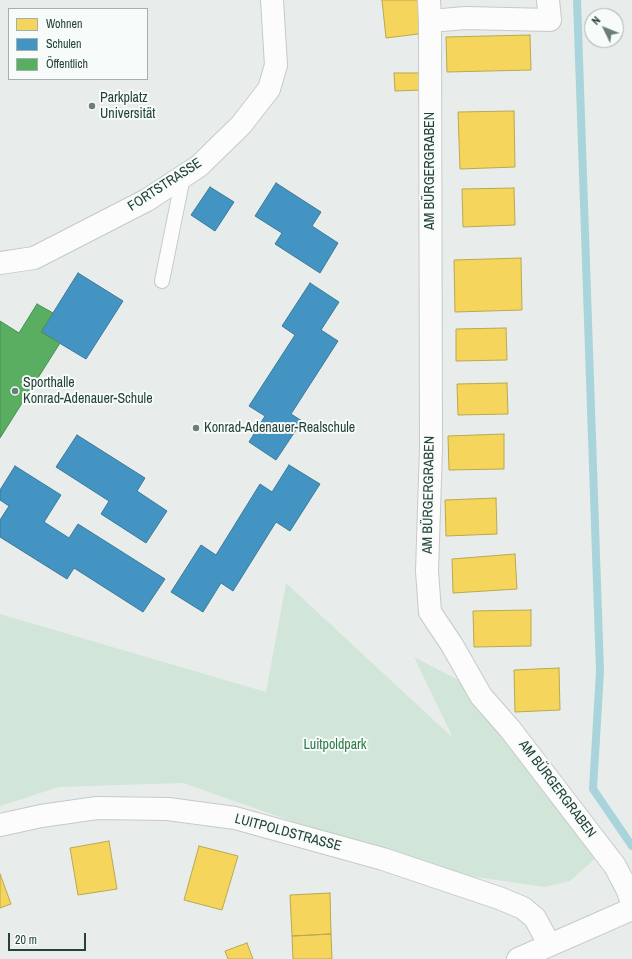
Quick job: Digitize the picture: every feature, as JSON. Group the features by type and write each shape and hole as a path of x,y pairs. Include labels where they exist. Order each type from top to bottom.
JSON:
{"street":[{"name":"FORTSTRASSE","path":"0,263 34,258 147,200 199,166 241,125 269,89 276,65 272,0"},
{"name":"AM BÜRGERGRABEN","path":"429,0 430,448 427,571 430,612 452,645 481,696 510,729 615,866 628,891 632,904"},
{"path":"430,21 466,18 550,20 548,0"},
{"name":"LUITPOLDSTRASSE","path":"0,825 41,816 97,808 168,809 235,818 383,859 499,898 523,908 535,918 550,944"},
{"path":"518,959 632,908"}],"lane":[{"path":"162,280 183,176"}],"green space":[{"name":"Luitpoldpark","path":"286,583 453,738 414,657 495,699 609,846 570,881 545,887 434,871 183,783 59,787 0,806 0,614 266,692"}],"building: Wohnen":[{"path":"382,0 422,0 426,33 386,38"},
{"path":"530,35 531,70 447,72 446,37"},
{"path":"394,73 420,73 421,90 395,91"},
{"path":"514,111 515,167 460,169 458,112"},
{"path":"514,188 515,225 463,227 462,189"},
{"path":"521,258 522,310 455,312 454,260"},
{"path":"506,328 507,360 456,361 456,329"},
{"path":"507,383 508,414 458,415 457,384"},
{"path":"504,434 504,469 449,470 448,436"},
{"path":"496,498 497,534 446,536 445,500"},
{"path":"515,554 517,589 453,593 452,559"},
{"path":"531,610 531,646 474,647 473,611"},
{"path":"559,668 560,710 515,712 514,670"},
{"path":"109,841 117,889 78,895 70,848"},
{"path":"199,846 238,856 222,910 184,900"},
{"path":"0,874 11,904 0,908"},
{"path":"330,893 331,934 292,936 290,895"},
{"path":"331,934 332,959 293,959 292,936"},
{"path":"247,943 253,959 228,959 225,951"}],"building: Schulen":[{"path":"276,183 321,212 312,226 338,243 320,273 275,244 282,233 255,216"},
{"path":"210,187 234,202 215,231 191,215"},
{"path":"78,273 123,301 86,359 41,332"},
{"path":"310,283 339,302 321,330 338,341 291,414 302,421 276,460 249,442 265,416 249,406 295,335 282,326"},
{"path":"77,435 145,478 137,491 167,511 146,543 101,514 109,501 56,467"},
{"path":"289,465 320,484 290,531 276,522 233,591 221,583 203,612 171,592 201,545 216,555 260,484 272,492"},
{"path":"15,466 61,495 44,522 69,538 78,524 165,579 143,612 74,568 67,579 0,537 0,520 9,506 0,500 0,490"}],"building: Öffentlich":[{"name":"Sporthalle Konrad-Adenauer-Schule","path":"37,304 53,313 41,332 60,343 0,438 0,321 19,333"}],"waterway":[{"path":"577,0 600,671 593,789 632,846"}],"place":[{"name":"Parkplatz Universität","path":"92,106"},
{"name":"Sporthalle Konrad-Adenauer-Schule","path":"15,391"},
{"name":"Konrad-Adenauer-Realschule","path":"196,428"}]}
